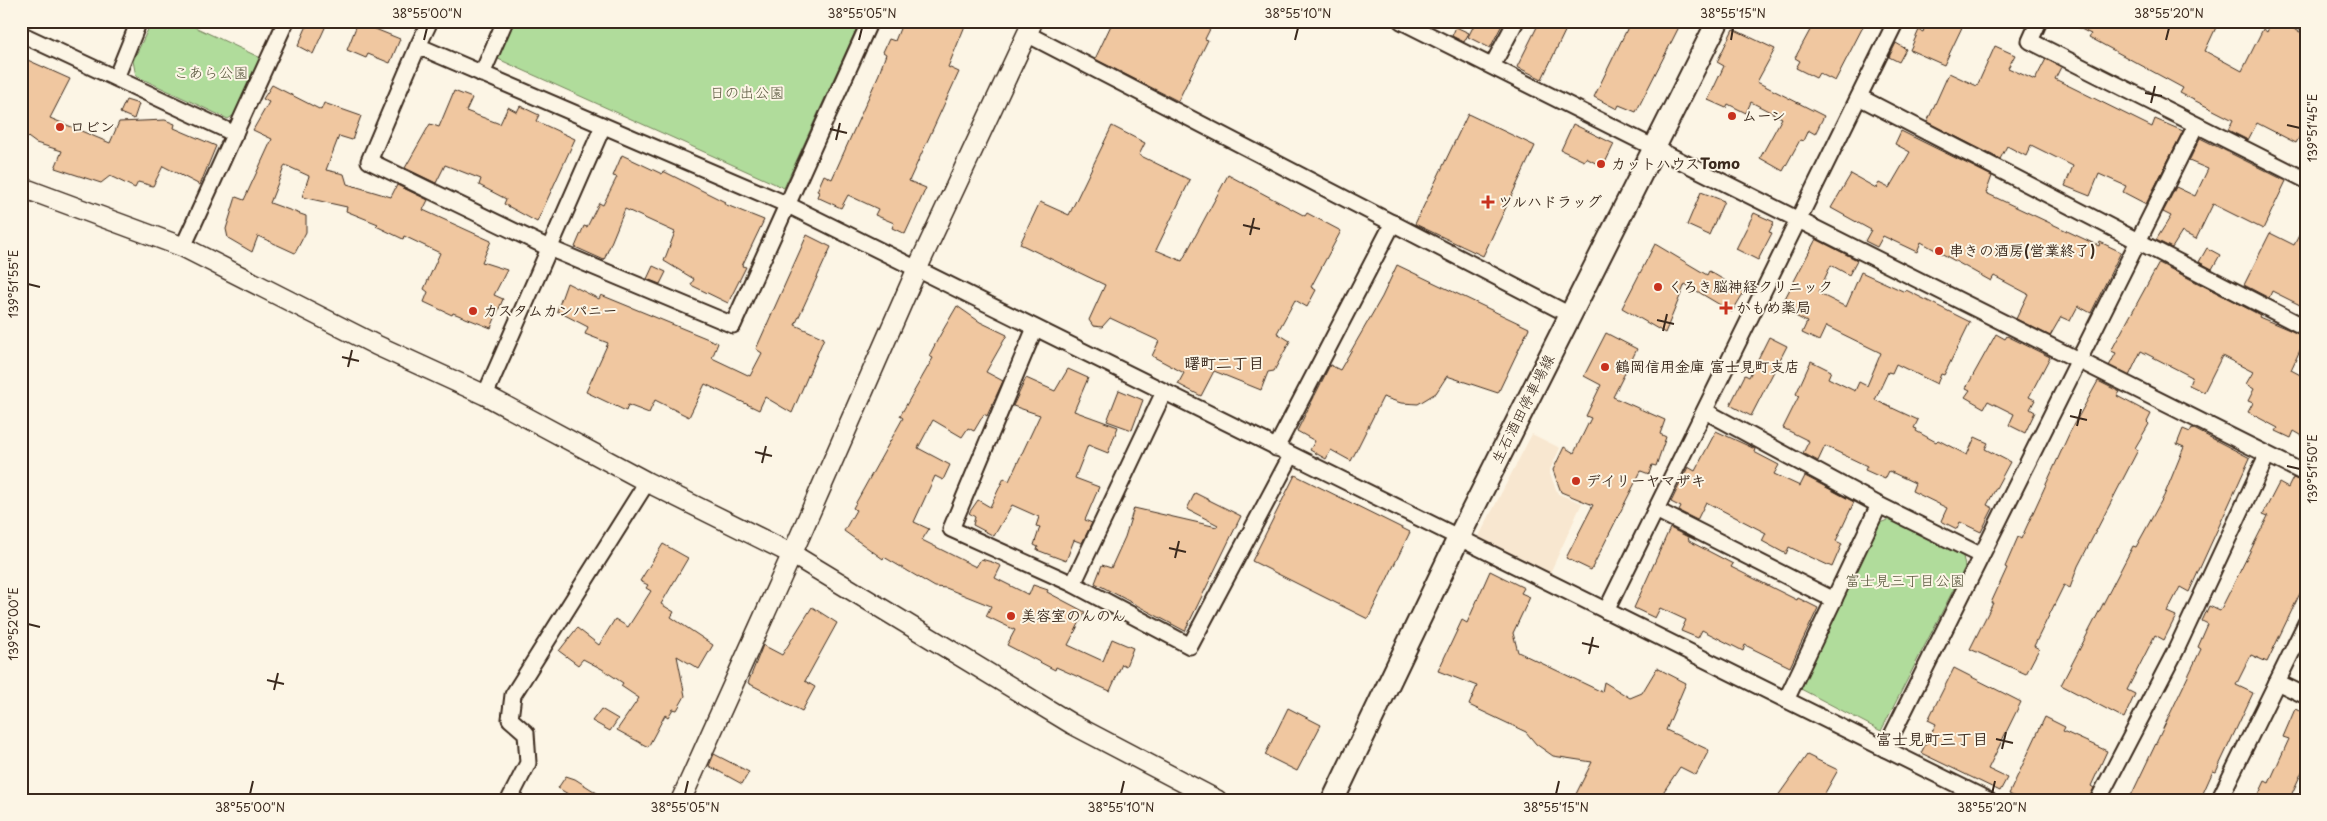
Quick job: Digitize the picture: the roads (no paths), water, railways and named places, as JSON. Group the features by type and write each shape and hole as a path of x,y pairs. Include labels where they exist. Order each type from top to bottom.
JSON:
{"main road":[{"name":"生石酒田停車場線","path":"1333,800 1458,539 1718,21"}],"street":[{"path":"116,78 139,21"},
{"path":"184,247 286,21"},
{"path":"430,21 369,161 549,248 734,325 786,204 870,21"},
{"path":"482,74 505,21"},
{"path":"1401,21 1656,146 1798,221 2306,474"},
{"path":"1492,66 1516,21"},
{"path":"1606,611 1896,21"},
{"path":"2039,21 2030,41 2306,180"},
{"path":"681,800 792,554 917,269 1030,28 1393,223 1570,315"},
{"path":"21,34 235,134"},
{"path":"418,46 786,204 1458,539 1988,800"},
{"path":"1859,97 2306,328"},
{"path":"1885,749 1980,555 2196,125"},
{"path":"485,395 603,126"},
{"path":"21,187 184,247 376,345 485,395 647,482 792,554 1072,724 1217,800"},
{"path":"1276,448 1393,223"},
{"path":"1035,328 950,528 1074,584 1190,646 1291,456"},
{"path":"1074,584 1164,392"},
{"path":"1705,411 1879,505 1980,555"},
{"path":"2098,800 2176,650 2267,455"},
{"path":"509,800 528,763 526,733 510,719 513,695 647,482"},
{"path":"1786,700 1879,505"},
{"path":"1656,510 1834,600"},
{"path":"2219,800 2306,623"},
{"path":"2277,682 2306,696"}],"place":[{"name":"ムーン","path":"1732,116"},
{"name":"ロビン","path":"60,127"},
{"name":"カットハウスTomo","path":"1601,164"},
{"name":"ツルハドラッグ","path":"1488,202"},
{"name":"串きの酒房(営業終了)","path":"1939,251"},
{"name":"くろき脳神経クリニック","path":"1658,287"},
{"name":"かもめ薬局","path":"1726,308"},
{"name":"カスタムカンパニー","path":"473,311"},
{"name":"鶴岡信用金庫 富士見町支店","path":"1605,367"},
{"name":"デイリーヤマザキ","path":"1576,481"},
{"name":"美容室のんのん","path":"1011,616"}],"district":[{"name":"曙町二丁目","path":"1224,363"},
{"name":"富士見町三丁目","path":"1932,739"}],"park label":[{"name":"こあら公園","path":"211,73"},
{"name":"日の出公園","path":"747,93"},
{"name":"富士見三丁目公園","path":"1905,581"}]}
